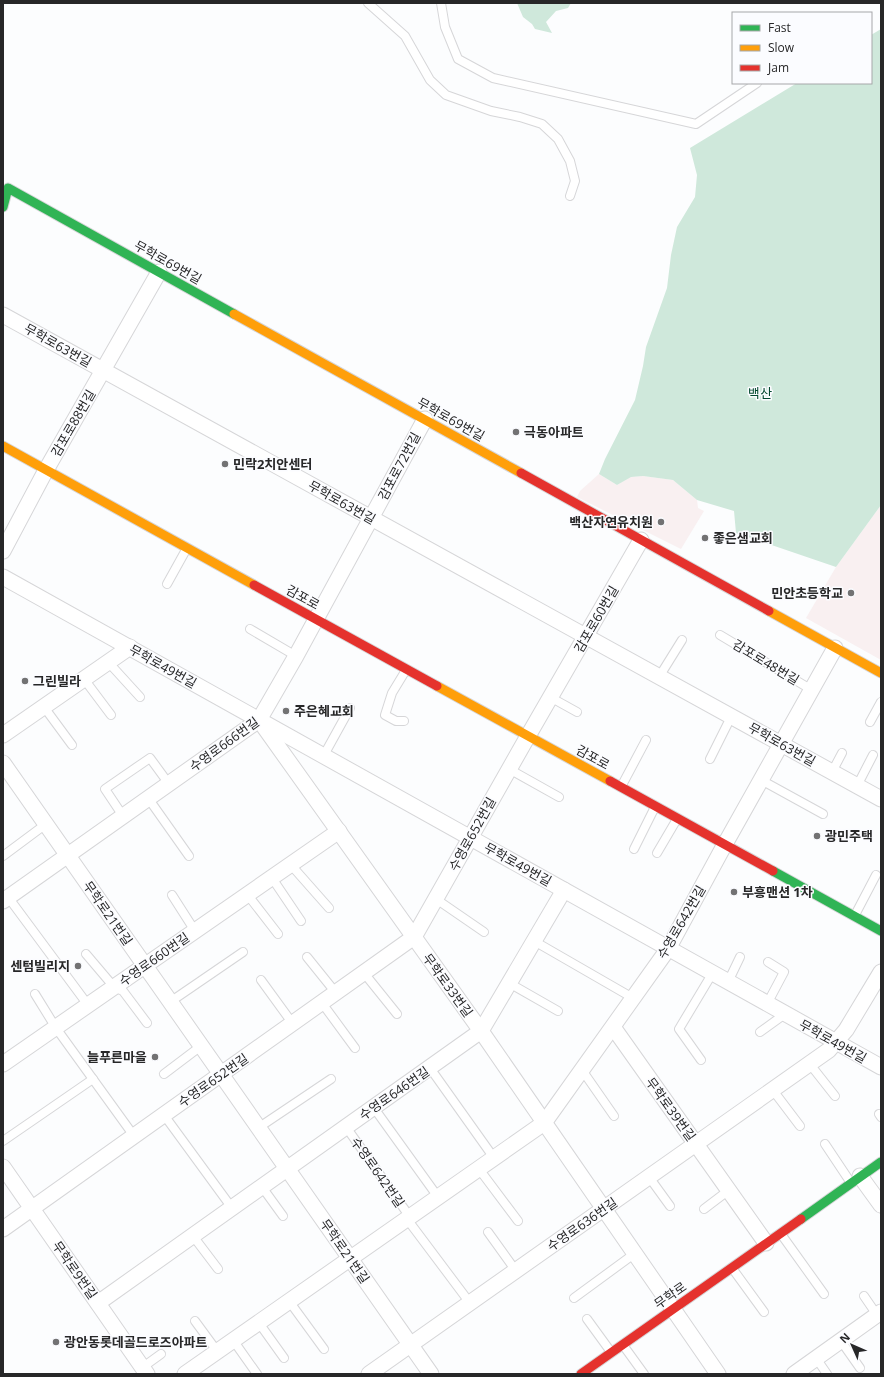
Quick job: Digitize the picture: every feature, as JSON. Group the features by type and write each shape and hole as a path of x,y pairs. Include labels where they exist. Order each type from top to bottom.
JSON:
{"street":[{"name":"무학로69번길","path":"3,206 8,188 881,673"},
{"name":"감포로88번길","path":"3,551 46,470 159,272"},
{"name":"무학로63번길","path":"3,315 881,799"},
{"name":"감포로72번길","path":"316,619 424,419"},
{"name":"감포로","path":"3,446 881,931"},
{"name":"감포로60번길","path":"528,736 642,540"},
{"name":"무학로49번길","path":"3,576 712,974 881,1067"},
{"name":"수영로666번길","path":"5,899 259,720 316,619"},
{"path":"3,735 130,647"},
{"name":"수영로642번길","path":"185,1374 544,1123 668,949 835,648"},
{"name":"무학로33번길","path":"259,720 481,1032 672,1310 718,1374"},
{"name":"수영로652번길","path":"3,1229 414,937 528,736"},
{"name":"무학로21번길","path":"3,763 431,1374"},
{"name":"수영로660번길","path":"5,1059 56,1028 338,831"},
{"name":"수영로646번길","path":"98,1303 481,1032 564,890"},
{"name":"수영로636번길","path":"370,1374 828,1050 846,1030 881,972"},
{"name":"무학로39번길","path":"612,1027 766,1243"},
{"name":"무학로","path":"581,1374 881,1162"},
{"name":"무학로9번길","path":"3,1167 145,1371"},
{"path":"856,1180 881,1205"},
{"path":"794,1374 879,1313"}],"lane":[{"path":"368,3 404,36 430,80 446,95 491,111 520,117 542,124 558,139 570,161 575,181 570,196"},
{"path":"441,3 445,27 458,59 493,78 696,124 756,84"},
{"path":"167,584 187,548"},
{"path":"250,629 296,656"},
{"name":"감포로48번길","path":"720,634 812,690"},
{"path":"660,677 682,640"},
{"path":"109,663 140,697"},
{"path":"404,721 396,721 385,715 392,693 406,669"},
{"path":"84,679 111,715"},
{"path":"550,697 578,712"},
{"path":"870,722 881,702"},
{"path":"44,707 72,745"},
{"path":"324,755 350,708"},
{"path":"710,759 732,717"},
{"path":"621,787 646,740"},
{"path":"832,772 842,753"},
{"path":"857,786 873,756"},
{"path":"123,816 106,789 150,758 169,784"},
{"path":"509,769 559,797"},
{"path":"761,780 823,814"},
{"path":"148,798 189,856"},
{"path":"634,849 656,806"},
{"path":"657,853 677,818"},
{"path":"3,856 46,824"},
{"path":"290,864 329,908"},
{"path":"854,916 876,875"},
{"path":"272,878 301,920"},
{"path":"247,894 278,934"},
{"name":"수영로660번길","path":"172,895 194,931"},
{"name":"수영로666번길","path":"5,899 56,962 88,1005"},
{"path":"436,899 484,932"},
{"path":"534,941 633,998"},
{"path":"170,1002 243,952"},
{"path":"86,954 114,987"},
{"path":"307,957 336,993"},
{"path":"728,982 740,957"},
{"path":"767,1004 784,972 768,962"},
{"path":"364,973 397,1014"},
{"path":"701,1060 679,1029 712,974"},
{"path":"261,980 293,1024"},
{"path":"510,983 558,1012"},
{"name":"수영로660번길","path":"114,987 123,991 147,1023"},
{"path":"35,994 56,1028 134,1136"},
{"path":"322,1003 355,1048"},
{"name":"무학로49번길","path":"760,1032 785,1014"},
{"path":"164,1074 201,1046"},
{"path":"809,1063 835,1096"},
{"path":"430,1068 494,1158"},
{"path":"582,1070 614,1116"},
{"path":"258,1128 331,1078"},
{"path":"3,1141 93,1079"},
{"path":"772,1089 800,1126"},
{"path":"374,1108 438,1197"},
{"path":"164,1115 232,1208"},
{"name":"수영로642번길","path":"346,1127 409,1218"},
{"path":"824,1144 856,1180"},
{"path":"478,1169 518,1221"},
{"path":"649,1177 670,1206"},
{"path":"262,1187 283,1216"},
{"path":"704,1209 729,1190"},
{"path":"409,1218 470,1303"},
{"path":"488,1232 516,1271"},
{"path":"780,1233 824,1294"},
{"path":"193,1236 218,1269"},
{"path":"574,1298 634,1254"},
{"path":"732,1268 764,1312"},
{"path":"864,1296 879,1313"},
{"path":"289,1301 324,1348"},
{"path":"587,1319 611,1353"},
{"path":"195,1321 217,1351"},
{"path":"259,1322 284,1358"},
{"path":"233,1340 257,1374"},
{"path":"841,1340 860,1368"},
{"path":"622,1345 644,1374"},
{"path":"145,1371 161,1354"},
{"path":"816,1358 827,1374"}],"shaded area":[{"name":"백산자연유치원","path":"599,474 617,485 630,477 643,476 673,480 697,500 698,508 704,511 681,549 577,497 580,491"},
{"name":"민안초등학교","path":"881,505 881,660 806,618 836,567"}],"green space":[{"path":"517,3 571,3 568,8 556,11 546,22 552,33 535,29 532,24 523,17"},
{"name":"백산","path":"881,29 881,505 836,567 736,533 734,511 697,500 673,480 643,476 631,477 617,485 599,474 635,400 646,347 667,288 671,255 677,227 695,197 697,175 690,148 795,84 872,84 872,34"}],"traffic: fast":[{"path":"3,207 8,188 234,314"},
{"path":"773,871 881,931"},
{"path":"801,1219 881,1162"}],"traffic: slow":[{"path":"234,314 521,473"},
{"path":"3,446 254,585"},
{"path":"769,611 881,673"},
{"path":"437,686 610,781"}],"traffic: jam":[{"path":"521,473 769,611"},
{"path":"254,585 437,686"},
{"path":"610,781 773,871"},
{"path":"581,1374 801,1219"}],"place":[{"name":"극동아파트","path":"516,432"},
{"name":"민락2치안센터","path":"225,464"},
{"name":"백산자연유치원","path":"661,522"},
{"name":"좋은샘교회","path":"705,538"},
{"name":"민안초등학교","path":"851,593"},
{"name":"그린빌라","path":"25,681"},
{"name":"주은혜교회","path":"286,711"},
{"name":"광민주택","path":"817,836"},
{"name":"부흥맨션 1차","path":"734,892"},
{"name":"센텀빌리지","path":"78,966"},
{"name":"늘푸른마을","path":"155,1057"},
{"name":"광안동롯데골드로즈아파트","path":"56,1342"}]}
